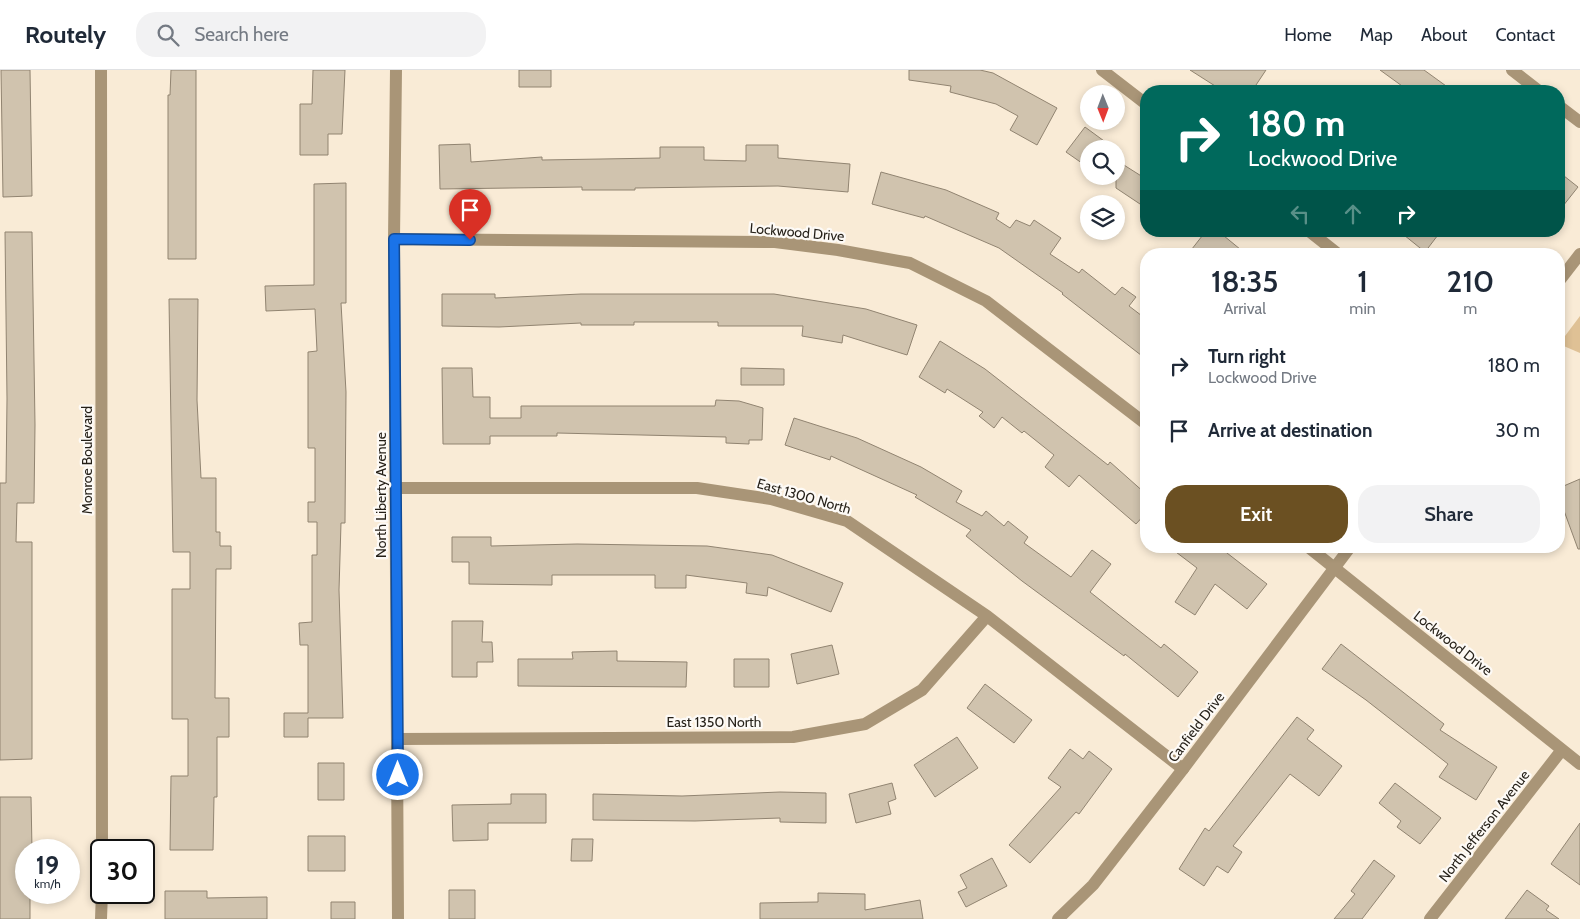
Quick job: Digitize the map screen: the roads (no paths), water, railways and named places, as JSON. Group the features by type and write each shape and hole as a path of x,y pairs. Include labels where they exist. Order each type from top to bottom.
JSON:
{"street":[{"name":"Monroe Boulevard","path":"101,70 102,839"},
{"name":"North Liberty Avenue","path":"396,70 394,239 398,919"},
{"path":"1102,70 1140,99"},
{"path":"1512,70 1531,85"},
{"path":"1565,111 1580,122"},
{"path":"1317,237 1330,248"},
{"name":"Lockwood Drive","path":"394,239 775,242 838,250 910,263 986,302 1140,419"},
{"path":"1565,273 1580,254"},
{"name":"East 1300 North","path":"396,488 697,488 770,499 847,521 987,616 1183,769"},
{"name":"Lockwood Drive","path":"1316,553 1534,727 1561,751 1580,764"},
{"name":"Canfield Drive","path":"1058,919 1093,885 1346,553"},
{"name":"East 1350 North","path":"398,739 792,737 865,724 922,690 987,616"},
{"name":"North Jefferson Avenue","path":"1430,919 1561,751"},
{"path":"101,919 102,904"}]}
